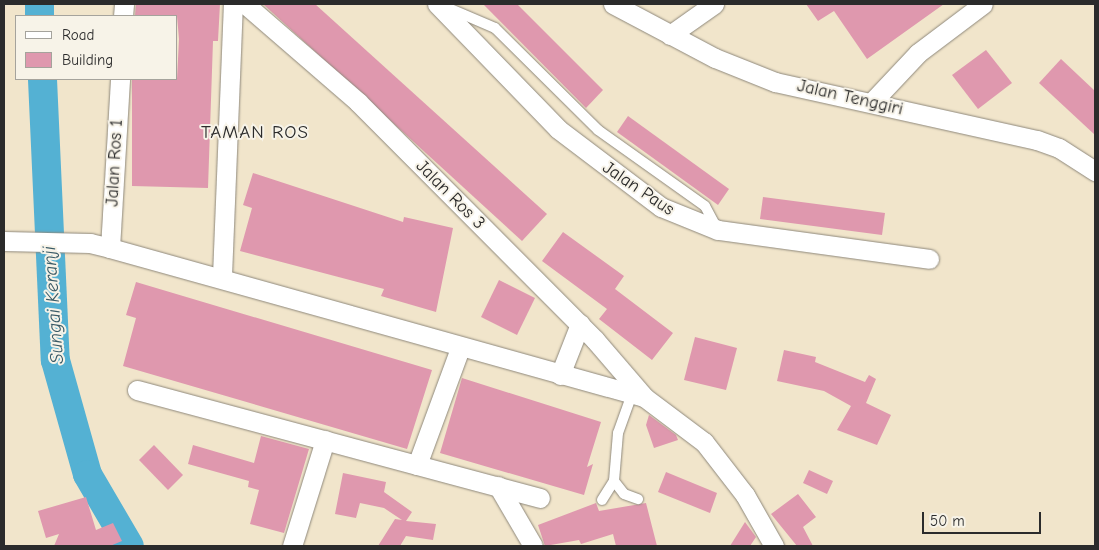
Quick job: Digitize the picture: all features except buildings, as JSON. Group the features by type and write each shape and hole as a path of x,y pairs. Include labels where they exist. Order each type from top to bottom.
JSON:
{"street":[{"path":"222,276 233,4"},
{"name":"Jalan Ros 3","path":"245,4 358,102 580,324 638,396"},
{"name":"Jalan Paus","path":"437,4 558,129 608,171 661,207 718,230 929,260"},
{"name":"Jalan Tenggiri","path":"613,4 670,35 775,82 1037,140 1059,148 1095,171"},
{"path":"670,35 714,4"},
{"path":"872,102 918,53 983,4"},
{"name":"Jalan Ros 1","path":"110,248 120,80"},
{"path":"4,242 90,243 222,276 460,348 638,396 704,442 745,495 774,546"},
{"path":"560,375 580,324"},
{"path":"417,465 460,348"},
{"path":"137,390 540,498"},
{"path":"292,546 325,440"},
{"path":"498,486 533,546"}],"lane":[{"path":"437,4 495,28 598,130 705,206 718,230"},
{"path":"602,500 614,481 618,433 638,396"},
{"path":"614,481 624,494 638,499"}],"waterway":[{"name":"Sungai Keranji","path":"39,4 39,15"},
{"name":"Sungai Keranji","path":"42,80 55,360 87,474 129,546"}],"district":[{"name":"TAMAN ROS","path":"255,133"}]}
